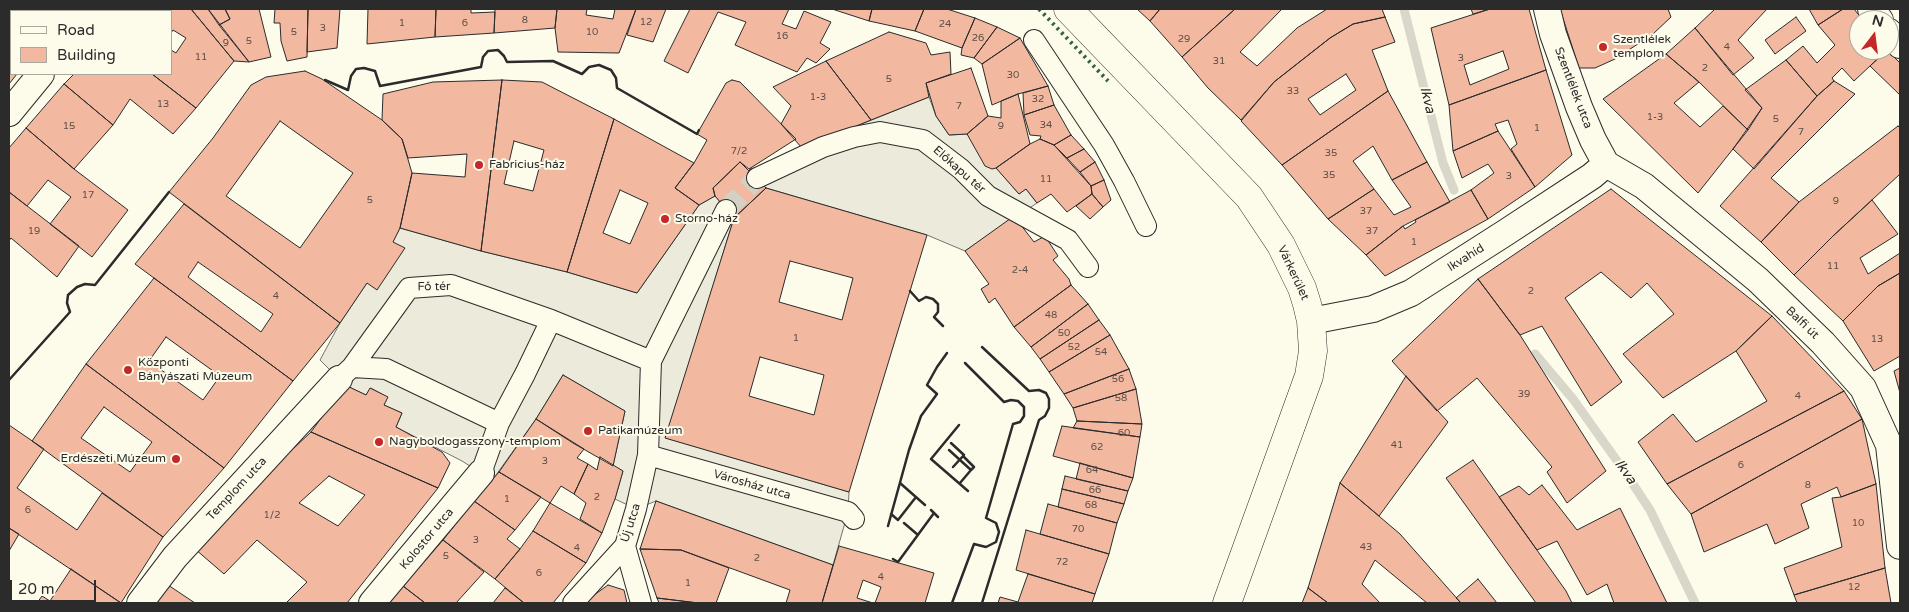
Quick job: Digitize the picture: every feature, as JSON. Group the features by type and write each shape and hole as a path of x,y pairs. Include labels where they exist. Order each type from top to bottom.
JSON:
{"street":[{"name":"Várkerület","path":"1068,9 1248,197 1268,224 1294,269 1302,288 1311,321 1313,351 1309,376 1227,603"},
{"name":"Szentlélek utca","path":"1547,9 1553,34 1579,107 1606,164"},
{"path":"1034,40 1104,145 1146,226"},
{"path":"9,112 40,75"},
{"name":"Előkapu tér","path":"757,178 823,147 854,137 880,132 923,140 961,169 988,196 1068,240 1088,267"},
{"name":"Ikvahíd","path":"1311,321 1373,309 1411,293 1592,176 1606,164"},
{"name":"Balfi út","path":"1606,164 1644,186 1758,280 1823,343 1863,388 1895,443 1900,546"},
{"path":"648,456 651,361 726,210"},
{"name":"Fő tér","path":"345,373 409,288 451,285 551,320 651,361"},
{"path":"481,473 499,423 551,320"},
{"path":"345,373 386,369 499,423"},
{"name":"Templom utca","path":"140,603 175,557 345,373"},
{"name":"Városház utca","path":"648,456 848,512 854,519"},
{"name":"Új utca","path":"573,603 624,546 636,508 648,456"},
{"name":"Kolostor utca","path":"372,603 481,473"},
{"path":"624,546 641,603"}],"shaded area":[{"path":"929,97 936,116 949,135 967,134 1019,194 1026,189 1037,203 965,251 927,235 766,188 749,169 797,159 802,148"},
{"path":"715,196 734,218 666,438 849,492 848,512 833,565 656,501 636,509 615,499 623,471 613,466 625,411 563,375 536,419 491,482 462,461 396,427 402,413 384,405 387,397 371,388 366,395 345,385 320,360 340,323 385,256 400,228 481,251 567,272 637,293 699,205"}],"building":[{"path":"9,9 73,9 10,10 10,75 16,75 9,84"},
{"path":"191,9 234,61 196,108 153,75 172,75 172,51 176,53 186,38 173,30 172,32 172,10 121,10"},
{"path":"191,9 208,9 249,62 234,61"},
{"path":"208,9 225,9 230,19 219,25"},
{"path":"225,9 259,9 271,57 249,62 219,25 230,19"},
{"path":"275,9 308,9 307,57 287,61 281,41 280,23 274,23"},
{"path":"308,9 340,9 337,48 307,52"},
{"path":"368,9 436,9 435,37 367,44"},
{"path":"436,9 471,9 471,13 495,12 494,33 435,37"},
{"path":"495,9 557,9 555,28 494,33"},
{"path":"557,9 587,9 586,15 613,19 615,9 636,9 619,53 558,52 555,28"},
{"path":"636,9 666,9 653,42 627,35"},
{"path":"690,9 789,9 782,24 796,29 804,11 831,22 820,43 830,49 816,63 807,58 797,72 735,45 746,22 718,12 688,73 664,61"},
{"path":"832,9 872,9 869,21"},
{"path":"872,9 924,9 915,31 869,21"},
{"path":"924,9 947,9 975,18 962,48 915,31"},
{"path":"1137,9 1160,9 1150,21"},
{"path":"1160,9 1235,9 1182,57 1150,21"},
{"path":"1235,9 1282,9 1240,52 1257,66 1297,28 1327,9 1382,9 1385,17 1353,24 1330,38 1274,82 1241,120 1208,88 1182,57"},
{"path":"1471,9 1490,9 1473,14"},
{"path":"1490,9 1529,9 1546,70 1449,105 1431,28","holes":["1503,51 1509,69 1470,85 1464,65"]},
{"name":"Szentlélek templom","path":"1560,9 1668,9 1671,17 1653,34 1615,59 1595,68 1579,68"},
{"path":"1715,9 1767,9 1738,40 1754,58 1733,75 1695,28"},
{"path":"1809,9 1843,9 1818,25"},
{"path":"1843,9 1854,9 1849,10 1849,60 1876,60 1854,81 1842,68 1832,78 1834,81 1817,96 1786,60 1803,46 1817,63 1835,45 1818,25"},
{"path":"1385,17 1395,42 1372,50 1388,91 1282,165 1241,121 1274,82 1330,38 1353,24","holes":["1346,74 1356,90 1320,115 1308,99"]},
{"path":"1796,17 1806,31 1775,54 1765,40"},
{"path":"975,18 997,27 974,58 961,55 962,48"},
{"path":"997,27 1020,38 982,64 974,58"},
{"path":"1695,28 1762,108 1748,130 1699,82 1666,54"},
{"path":"889,32 926,43 931,55 950,52 951,74 926,83 929,97 871,120 826,61"},
{"path":"1020,38 1048,86 1018,94 992,105 982,64"},
{"path":"1666,54 1699,82 1674,103 1700,127 1723,106 1748,130 1698,193 1603,99"},
{"path":"1786,60 1817,96 1754,169 1733,149 1762,108 1745,90"},
{"path":"1876,60 1897,60 1900,63 1900,95 1870,66"},
{"path":"826,61 871,120 802,148 781,124 791,106 773,87"},
{"path":"971,68 988,116 967,134 949,135 936,116 926,83"},
{"path":"1546,70 1572,155 1535,187 1511,149 1517,144 1508,120 1495,124 1498,131 1453,151 1449,105"},
{"path":"305,71 322,79 382,120 402,139 412,173 400,228 393,242 405,248 377,290 367,283 340,323 169,192 213,138 251,85 266,77","holes":["280,121 353,173 300,248 226,196"]},
{"path":"73,75 153,75 196,108 173,134 130,99 113,125 64,84"},
{"path":"502,80 542,82 614,119 567,272 481,251","holes":["514,141 544,150 533,191 504,184"]},
{"name":"Fabricius-ház","path":"502,80 481,251 400,228 412,173 465,177 467,154 408,158 402,139 382,120 383,94 433,82"},
{"path":"732,80 740,82 796,139 749,169 740,162 713,188 715,196 699,205 675,188 694,163 707,140 697,134 726,83"},
{"path":"1834,81 1855,94 1771,178 1799,202 1761,242 1720,206 1817,96"},
{"path":"64,84 113,125 74,169 26,128"},
{"path":"1048,86 1054,105 1024,115 1023,93"},
{"path":"1388,91 1427,162 1392,180 1373,146 1353,161 1374,189 1328,219 1282,165"},
{"path":"1018,94 1030,144 992,169 985,166 967,134 988,116 1001,118 1001,101"},
{"path":"1054,105 1071,135 1054,145 1040,139 1041,136 1030,135 1024,115"},
{"name":"Storno-ház","path":"614,119 694,163 675,188 699,205 637,293 567,272","holes":["620,190 648,203 630,244 603,233"]},
{"path":"1898,126 1900,128 1900,174 1794,275 1761,242 1799,202"},
{"path":"26,128 74,169 128,210 92,257 50,224 71,197 48,180 27,206 9,192 9,148"},
{"path":"1498,131 1535,187 1488,219 1471,190 1494,173 1488,164 1462,178 1453,151"},
{"path":"1071,135 1084,149 1067,158 1054,145"},
{"path":"1040,139 1054,145 1091,186 1092,194 1067,212 1051,194 1037,203 1026,189 1019,194 996,168"},
{"path":"1084,149 1095,162 1080,172 1067,158"},
{"path":"740,162 766,188 734,218 715,196 713,188"},
{"path":"1095,162 1104,180 1091,186 1080,172"},
{"path":"1427,162 1450,202 1403,226 1366,255 1328,219 1374,189 1394,215 1411,207 1392,180"},
{"path":"1104,180 1111,200 1103,207 1092,194 1091,186"},
{"path":"766,188 927,235 849,492 665,438 734,218","holes":["790,261 853,278 842,320 779,302","760,357 824,375 814,415 749,396"]},
{"path":"1611,189 1772,316 1736,351 1663,398 1623,354 1674,314 1647,283 1631,298 1601,272 1565,298 1622,382 1591,406 1542,326 1520,335 1478,279"},
{"path":"1471,190 1488,219 1385,276 1366,255 1403,226 1405,229 1416,222 1415,220"},
{"path":"9,192 79,246 57,277 11,238 9,241"},
{"path":"1092,194 1103,207 1090,219 1076,206"},
{"path":"1872,200 1898,234 1860,258 1868,274 1900,253 1900,273 1878,286 1843,321 1794,275"},
{"path":"184,204 340,323 293,381 135,264","holes":["198,262 273,314 261,332 188,277"]},
{"path":"1014,216 1034,242 1045,236 1058,256 1053,260 1069,279 1071,285 1014,327 995,298 989,303 981,289 989,284 965,251"},
{"path":"1900,273 1900,356 1874,371 1843,321 1878,286"},
{"name":"Központi Bányászati Múzeum","path":"154,278 293,381 224,468 86,364","holes":["166,337 220,376 203,400 149,361"]},
{"path":"1478,279 1520,335 1606,471 1567,503 1547,472 1552,467 1477,378 1437,411 1392,361"},
{"path":"1071,285 1088,304 1031,347 1014,327"},
{"path":"1088,304 1099,320 1040,359 1031,347"},
{"path":"1772,316 1844,391 1667,484 1638,442 1673,414 1696,442 1767,401 1736,351"},
{"path":"1099,320 1110,335 1049,372 1040,359"},
{"path":"1110,335 1129,369 1064,394 1049,372"},
{"name":"Erdészeti Múzeum","path":"86,364 224,468 163,537 32,441","holes":["104,407 152,442 130,472 81,438"]},
{"path":"1900,368 1900,393 1894,371"},
{"path":"1129,369 1136,389 1073,408 1064,394"},
{"name":"Patikamúzeum","path":"563,375 625,411 613,466 536,419"},
{"path":"1406,376 1448,422 1379,516 1340,483"},
{"name":"Nagyboldogasszony-templom","path":"345,385 366,395 370,388 388,397 384,405 402,413 396,427 442,452 450,463 438,488 311,432"},
{"path":"1136,389 1142,424 1077,421 1073,408"},
{"path":"1844,391 1862,419 1691,514 1667,484"},
{"path":"536,419 584,449 577,458 588,464 574,494 561,486 550,503 499,472"},
{"path":"1862,419 1876,484 1841,497 1837,487 1801,504 1809,528 1775,544 1767,524 1704,552 1691,514"},
{"path":"1077,421 1142,424 1140,437 1073,428"},
{"path":"9,425 44,449 17,488 77,530 102,493 163,537 121,603 9,528"},
{"path":"1062,426 1140,437 1133,478 1053,456"},
{"path":"311,432 438,488 347,603 286,603 307,582 257,540 224,574 195,549 244,495","holes":["329,476 365,495 338,526 299,503"]},
{"path":"600,457 623,471 602,533 580,519 586,503 574,494 588,464 597,470"},
{"path":"1473,460 1566,591 1572,603 1536,603 1446,478"},
{"path":"1080,463 1133,478 1128,491 1076,479"},
{"path":"499,472 541,497 515,530 474,501"},
{"path":"1065,476 1128,491 1124,504 1062,489"},
{"path":"1340,483 1400,534 1461,603 1427,603 1375,560 1362,584 1380,603 1328,603 1308,588"},
{"path":"1876,484 1885,568 1794,595 1784,568 1842,547 1832,498 1841,497"},
{"path":"1542,485 1577,530 1620,508 1667,603 1614,603 1607,584 1587,595 1557,541 1537,550 1499,497 1519,486 1529,495"},
{"path":"1062,489 1124,504 1117,523 1058,507"},
{"path":"474,501 515,530 507,539 520,549 495,579 443,540"},
{"path":"656,501 833,565 822,603 786,603 790,590 681,550 640,549"},
{"path":"550,503 602,533 586,563 533,531"},
{"path":"1048,504 1117,523 1109,554 1040,534"},
{"path":"9,528 19,534 9,551"},
{"path":"1026,530 1109,554 1095,594 1016,570"},
{"path":"533,531 586,563 553,603 524,603 495,579"},
{"path":"443,540 484,572 456,603 425,603 403,586"},
{"path":"839,546 934,573 925,603 875,603 881,587 863,580 857,598 873,603 822,603"},
{"path":"640,549 681,550 729,568 716,603 698,603 657,598"},
{"path":"1885,568 1891,603 1797,603 1794,595"},
{"path":"71,569 121,603 37,603 42,596 50,601"},
{"path":"1028,574 1095,594 1092,603 998,603 1000,597 1018,602"},
{"path":"1478,579 1497,603 1461,603 1456,598"},
{"path":"168,585 195,603 154,603"},
{"path":"608,585 624,590 627,603 583,603"},
{"path":"403,586 425,603 388,603"},
{"path":"505,588 524,603 493,603"},
{"path":"1308,588 1328,603 1302,603"},
{"path":"657,598 698,603 659,603"}],"waterway":[{"name":"Ikva","path":"1404,9 1443,163 1454,190"},
{"name":"Ikva","path":"1535,354 1573,399 1650,510 1695,603"}],"tunnel":[{"path":"726,210 757,178"}],"hedge":[{"path":"1039,9 1108,81"}],"wall":[{"path":"325,80 348,90 351,76 356,69 364,68 375,71 380,86 481,67 483,57 488,51 498,50 507,62 553,61 582,74 589,67 599,65 611,70 616,78 617,88 697,134 699,130"},
{"path":"9,380 70,312 67,303 68,295 77,287 85,284 95,285 169,192"},
{"path":"910,291 919,301 926,297 933,299 938,304 938,312 934,317 943,326"},
{"path":"982,347 1029,391 1039,390 1046,393 1049,399 1049,408 1045,416 1039,420 982,603"},
{"path":"888,526 909,450 921,416 937,394 927,385 947,353"},
{"path":"952,603 974,544 986,547 996,542 999,532 996,523 986,518 1013,424 1020,422 1024,416 1024,407 1018,401 1004,402 965,363"},
{"path":"959,425 931,459 968,491"},
{"path":"951,443 964,455 953,467"},
{"path":"949,450 971,470 960,483"},
{"path":"963,456 974,467 971,470"},
{"path":"900,483 925,505"},
{"path":"891,514 898,520 916,497"},
{"path":"931,510 938,517"},
{"path":"893,559 898,562 934,513"},
{"path":"904,523 918,535"}],"place":[{"name":"Szentlélek templom","path":"1603,47"},
{"name":"Fabricius-ház","path":"479,165"},
{"name":"Storno-ház","path":"665,219"},
{"name":"Központi Bányászati Múzeum","path":"128,370"},
{"name":"Patikamúzeum","path":"588,431"},
{"name":"Nagyboldogasszony-templom","path":"379,442"},
{"name":"Erdészeti Múzeum","path":"176,459"}]}
